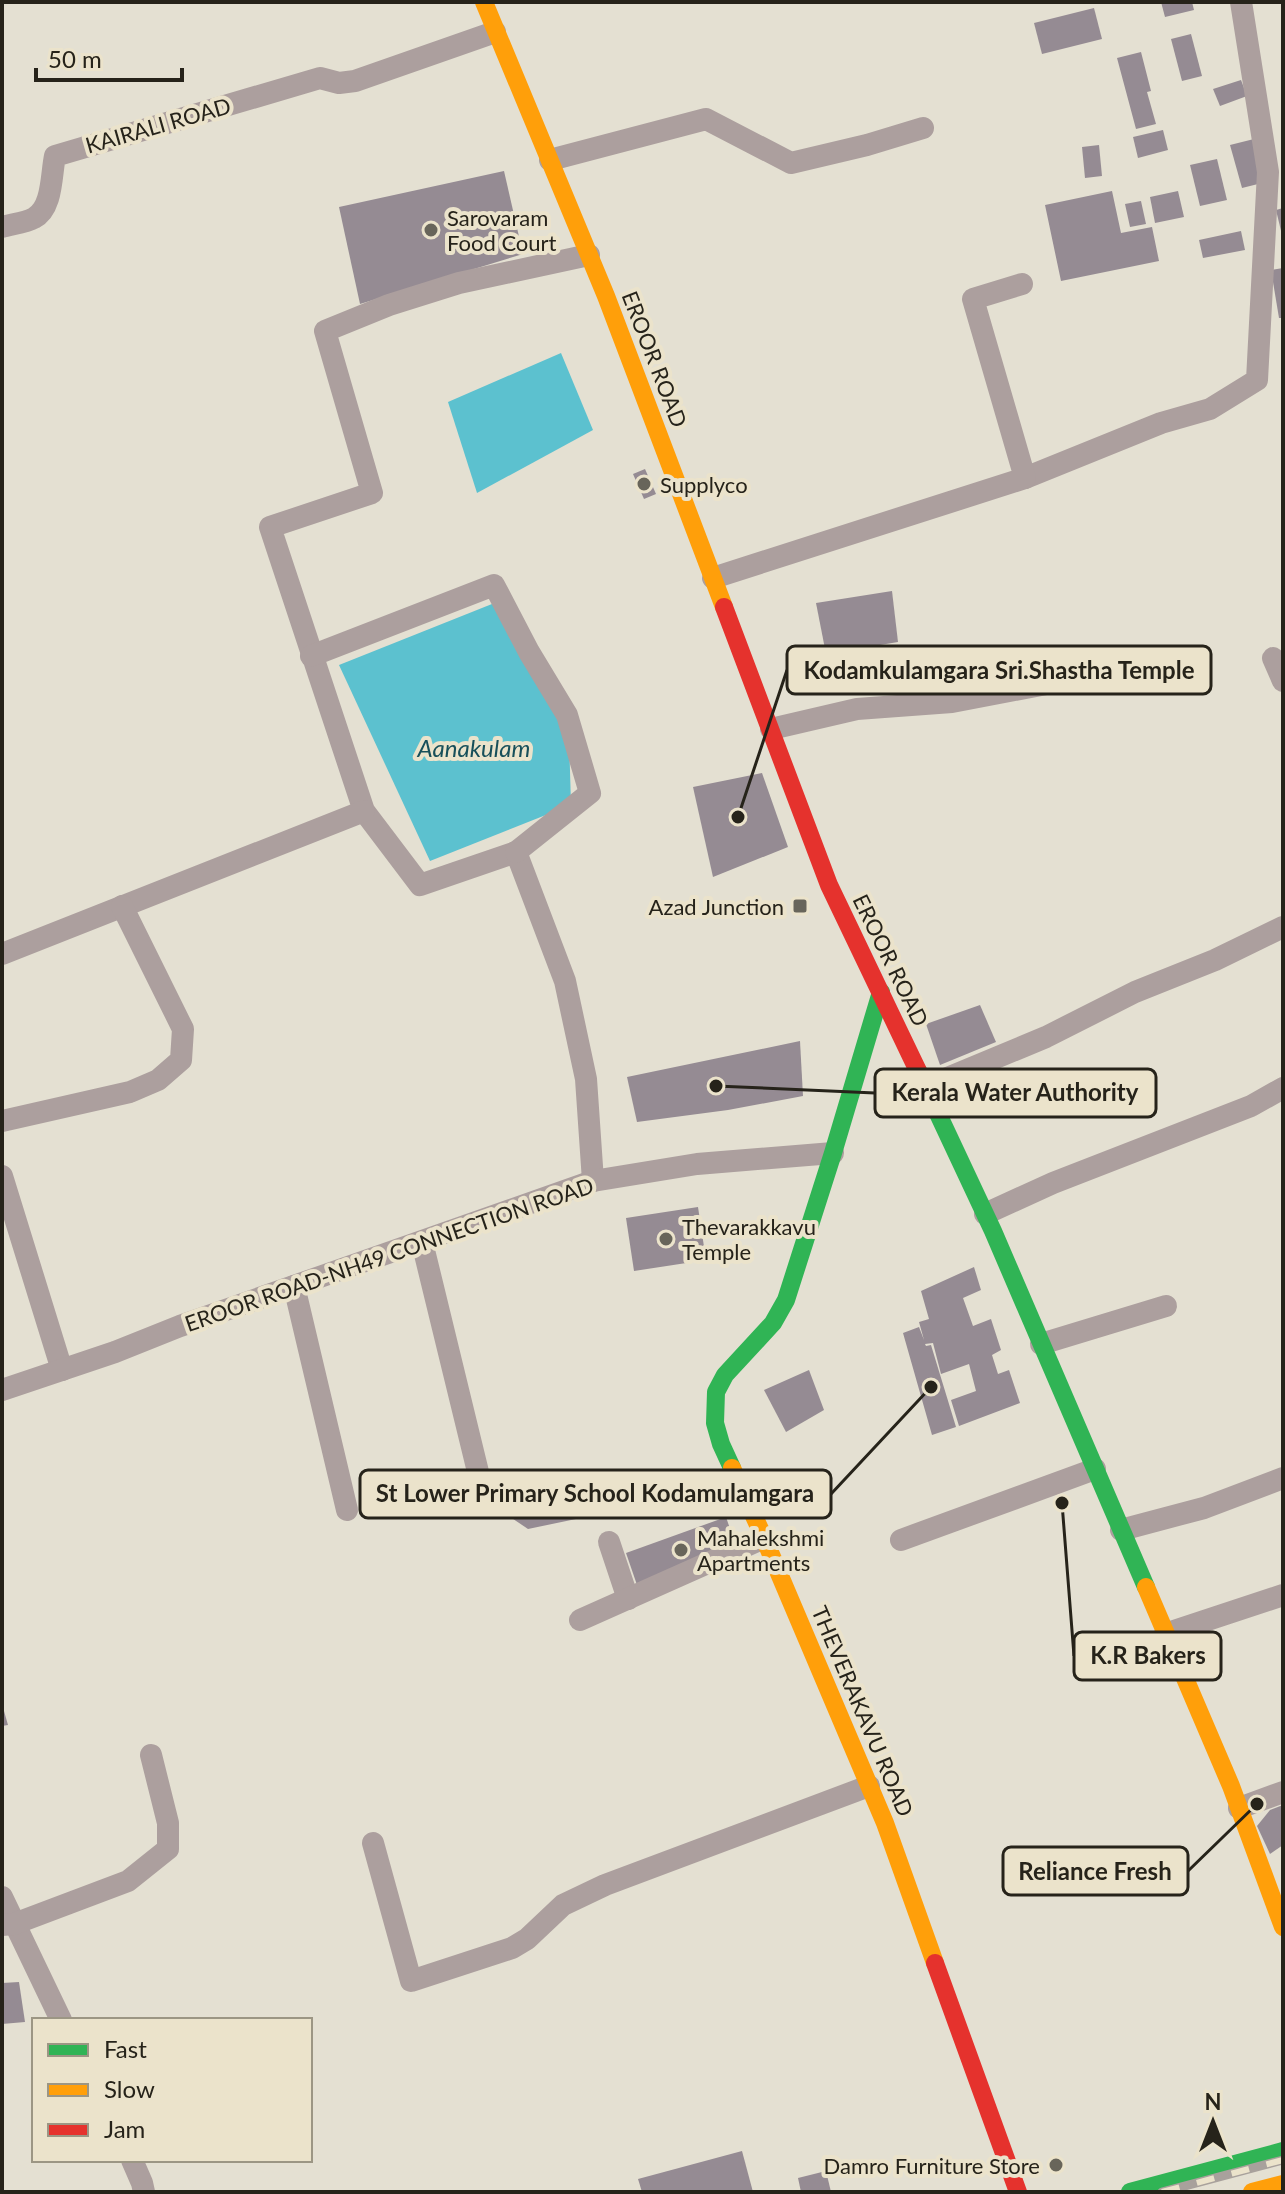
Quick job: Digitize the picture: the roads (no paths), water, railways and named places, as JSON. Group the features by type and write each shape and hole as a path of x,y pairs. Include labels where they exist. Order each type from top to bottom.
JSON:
{"main road":[{"name":"EROOR ROAD","path":"487,3 495,32 589,255 829,885 985,1214 1239,1808 1283,1927"},
{"name":"THEVERAKAVU ROAD","path":"881,992 786,1300 773,1323 725,1375 716,1392 715,1423 721,1444 885,1823 1018,2192"},
{"path":"1130,2192 1283,2151"},
{"path":"1252,2192 1283,2184"}],"street":[{"path":"713,578 1025,478 1161,423 1210,409 1257,380 1268,172 1241,2"},
{"name":"KAIRALI ROAD","path":"2,227 33,219 41,213 46,205 55,156 320,78 339,83 355,81 495,32"},
{"path":"550,160 706,119 791,163 923,128"},
{"path":"311,656 494,585 567,715 590,793 516,852 420,885 364,811 311,656 270,527 372,493 325,331 389,305 459,283 589,255"},
{"path":"1022,284 973,299 1025,478"},
{"path":"1273,658 1283,681"},
{"path":"771,729 857,709 952,702 1062,681"},
{"path":"2,954 364,811"},
{"path":"516,852 565,981 586,1079 593,1181"},
{"path":"2,1121 130,1092 158,1080 181,1060 183,1029 122,906"},
{"path":"926,1087 1046,1037 1135,992 1215,960 1283,927"},
{"path":"985,1214 1053,1183 1251,1106 1283,1088"},
{"name":"EROOR ROAD-NH49 CONNECTION ROAD","path":"2,1390 593,1181 697,1164 833,1153"},
{"path":"2,1176 62,1370"},
{"path":"422,1242 479,1476"},
{"path":"294,1286 347,1510"},
{"path":"1041,1344 1166,1306"},
{"path":"901,1540 1095,1469"},
{"path":"1121,1530 1204,1508 1283,1478"},
{"path":"580,1620 764,1538"},
{"path":"609,1542 628,1599"},
{"path":"1165,1634 1283,1595"},
{"path":"8,1925 128,1881 168,1849 168,1823 151,1755"},
{"path":"373,1843 411,1981 512,1948 527,1939 563,1905 605,1885 869,1786"},
{"path":"1239,1808 1283,1792"},
{"path":"2,1897 8,1925 60,2018"},
{"path":"133,2162 144,2192"}],"water":[{"path":"561,353 593,430 477,493 448,402"},
{"name":"Aanakulam","path":"497,602 569,737 571,805 430,861 339,665"}],"railway":[{"path":"1162,2192 1283,2160"}],"place":[{"name":"Sarovaram Food Court","path":"431,230"},
{"name":"Supplyco","path":"644,484"},
{"name":"Kodamkulamgara Sri.Shastha Temple","path":"738,817"},
{"name":"Azad Junction","path":"800,906"},
{"name":"Kerala Water Authority","path":"716,1086"},
{"name":"Thevarakkavu Temple","path":"666,1239"},
{"name":"St Lower Primary School Kodamulamgara","path":"931,1387"},
{"name":"K.R Bakers","path":"1062,1503"},
{"name":"Mahalekshmi Apartments","path":"681,1550"},
{"name":"Reliance Fresh","path":"1257,1804"},
{"name":"Damro Furniture Store","path":"1056,2165"}]}
